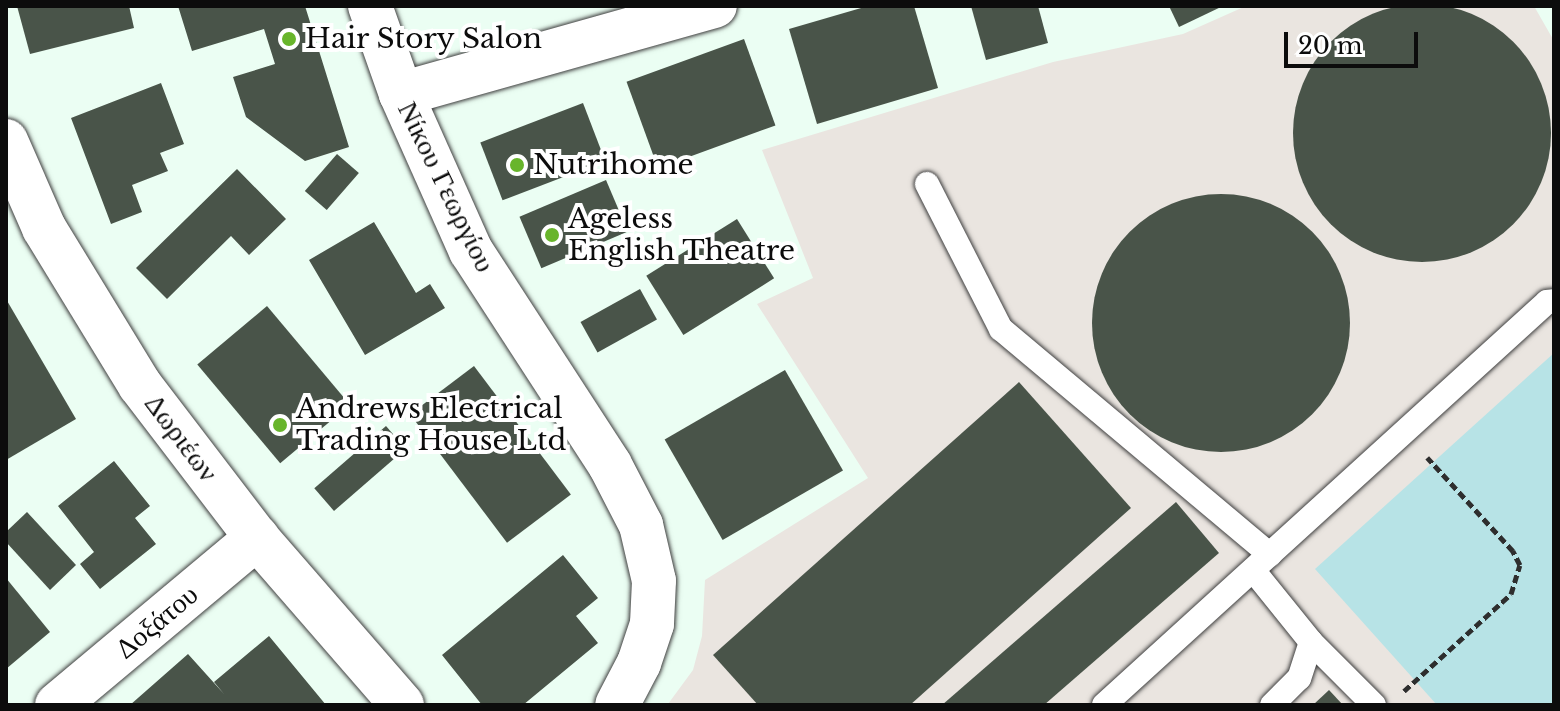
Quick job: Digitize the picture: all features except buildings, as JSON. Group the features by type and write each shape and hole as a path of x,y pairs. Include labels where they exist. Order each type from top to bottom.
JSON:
{"street":[{"name":"Νίκου Γεωργίου","path":"370,6 401,94 471,251 610,465 641,525 654,581 652,624 639,663 617,705"},
{"path":"401,94 715,6"},
{"name":"Δωριέων","path":"6,141 44,228 140,385 257,538 402,705"},
{"name":"Δοξάτου","path":"57,705 257,538"}],"lane":[{"path":"927,184 1001,329 1261,562 1311,642 1374,705"},
{"path":"1104,705 1554,301"},
{"path":"1272,705 1299,678 1311,642"}],"path":[{"path":"1398,697 1511,594 1520,565 1513,551 1405,432"}],"shaded area":[{"path":"1246,6 1534,6 1554,41 1554,705 668,704 693,670 702,636 705,580 868,478 757,304 813,278 762,150 1053,62 1183,34"},
{"path":"1554,353 1554,705 1437,705 1315,569"}],"place":[{"name":"Hair Story Salon","path":"289,39"},
{"name":"Nutrihome","path":"517,165"},
{"name":"Ageless English Theatre","path":"552,235"},
{"name":"Andrews Electrical Trading House Ltd","path":"280,425"}]}
